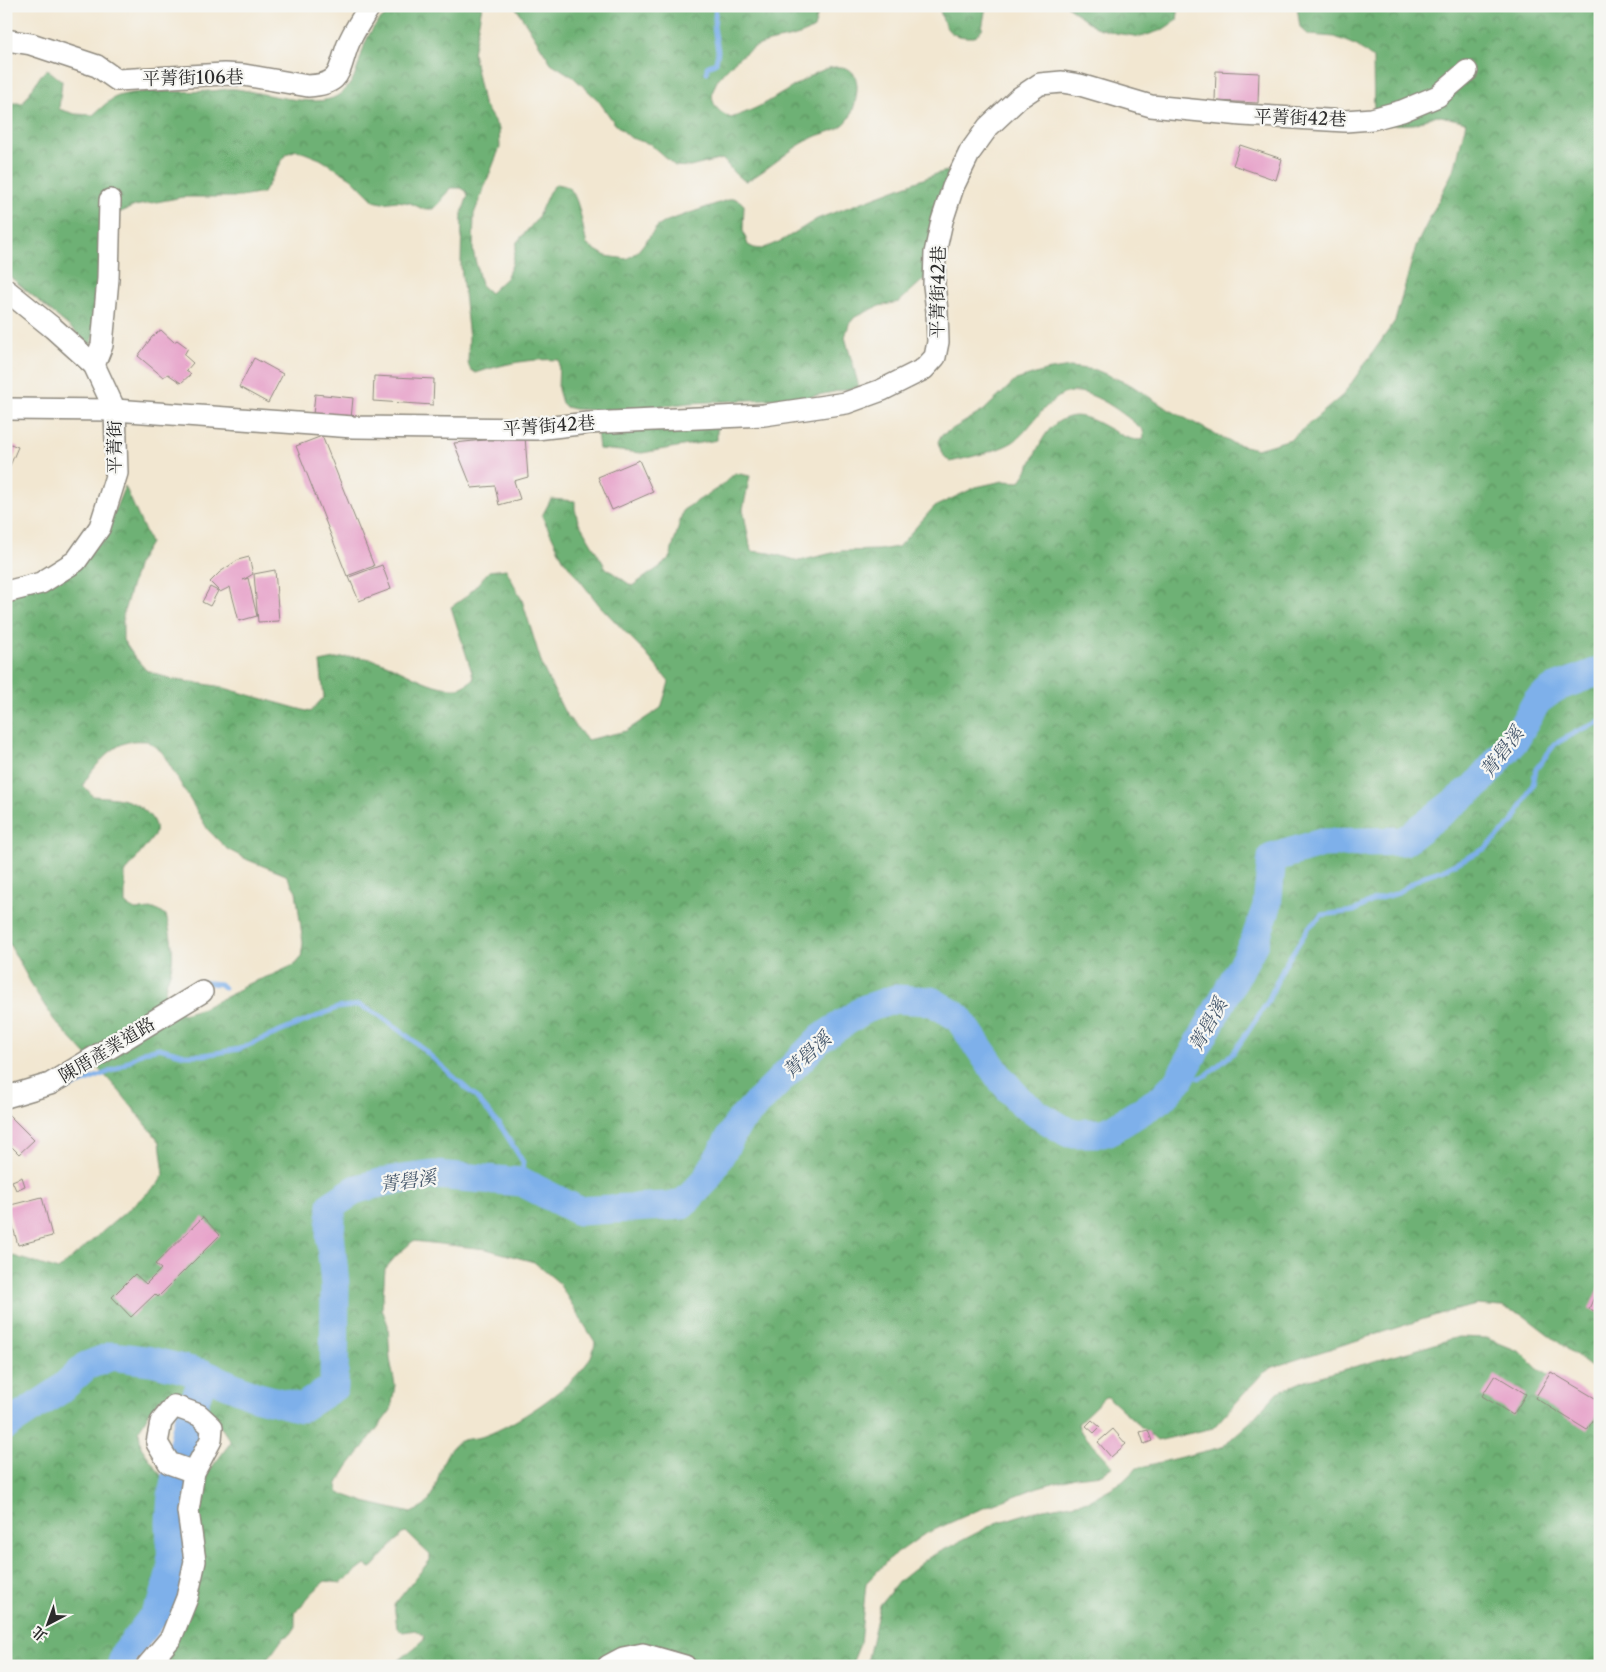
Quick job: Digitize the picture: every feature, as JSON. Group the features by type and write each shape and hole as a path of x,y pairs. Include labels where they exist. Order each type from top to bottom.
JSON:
{"street":[{"name":"平菁街106巷","path":"6,40 31,44 97,66 117,80 224,74 244,75 308,86 327,83 335,78 341,70 347,46 370,6"},
{"name":"平菁街42巷","path":"6,408 115,410 353,427 536,429 588,423 764,415 846,403 882,390 924,369 934,357 938,342 938,312 934,285 935,253 952,187 970,152 988,127 1019,98 1040,84 1062,82 1151,106 1242,115 1345,121 1372,119 1402,111 1438,96 1467,71"},
{"path":"94,365 102,345 108,288 110,200"},
{"name":"平菁街","path":"6,290 53,328 94,365 115,410 117,473 100,527 76,561 41,583 6,592"},
{"name":"陳厝產業道路","path":"6,1097 50,1084 202,992"},
{"path":"147,1666 171,1638 187,1598 195,1561 188,1511 194,1472 211,1440 212,1427 192,1412 174,1406 161,1422 157,1443 169,1463 194,1472"},
{"path":"608,1666 623,1658 642,1654 685,1666"}],"green space":[{"path":"397,6 482,6 473,53 483,103 499,129 500,147 474,214 473,250 481,285 490,293 506,278 512,265 517,242 537,219 549,192 556,184 568,187 574,195 579,208 587,245 606,256 627,259 638,251 657,227 667,221 733,198 744,205 743,230 748,245 762,249 783,240 817,219 939,173 947,171 953,173 924,279 899,302 879,306 855,317 849,324 845,337 859,387 808,397 691,403 610,411 574,409 566,407 562,403 558,389 559,360 517,362 476,373 470,369 468,363 469,338 461,266 462,213 468,195 466,191 461,188 450,188 440,203 433,209 423,209 410,203 397,201 382,203 374,201 351,178 320,159 297,150 286,154 263,193 241,197 183,197 135,206 116,214 104,292 91,345 8,275 6,249 6,103 23,103 47,69 62,81 59,109 75,114 93,115 114,98 146,92 233,89 302,100 328,100 345,90 351,82 367,39 374,26"},
{"path":"515,6 818,6 814,28 800,35 755,47 730,66 720,76 714,87 712,96 714,104 723,114 731,118 762,105 817,73 829,68 838,67 846,68 854,75 857,87 855,103 849,118 841,127 805,142 747,181 736,175 722,159 690,167 675,166 650,144 631,138 615,124 598,100 573,77 551,63"},
{"path":"939,6 986,6 982,29 975,37 953,34 943,21"},
{"path":"1067,6 1179,6 1177,20 1162,30 1141,37 1115,33 1095,27"},
{"path":"1297,6 1600,6 1600,1374 1523,1315 1502,1307 1477,1305 1443,1313 1273,1367 1262,1374 1213,1428 1157,1441 1108,1397 1105,1397 1078,1423 1080,1431 1113,1466 1102,1474 1075,1477 1038,1487 976,1511 923,1535 889,1559 866,1583 860,1644 851,1666 716,1666 645,1651 603,1666 392,1666 424,1640 423,1635 415,1630 403,1632 397,1627 394,1605 430,1560 430,1555 407,1533 402,1534 371,1568 365,1565 341,1583 325,1581 295,1613 295,1628 291,1634 283,1638 263,1666 155,1666 165,1652 195,1534 203,1479 231,1442 216,1420 181,1401 162,1397 152,1408 139,1430 141,1447 160,1474 169,1499 173,1541 171,1579 167,1592 123,1651 116,1666 6,1666 6,1245 10,1255 58,1270 158,1184 164,1174 160,1142 120,1092 54,1020 34,989 6,938 6,600 101,543 125,486 150,543 138,563 123,615 123,640 134,656 146,670 170,679 217,686 310,712 324,697 320,662 348,657 366,658 389,665 434,685 446,687 459,688 474,679 451,607 467,596 489,571 506,569 522,600 543,668 565,713 587,740 626,731 661,708 669,682 642,649 600,606 563,559 542,516 551,499 575,501 578,521 606,568 632,586 661,566 670,557 683,510 721,486 735,473 750,476 743,509 751,551 770,553 799,561 841,551 878,550 898,547 934,507 976,487 1003,481 1019,482 1051,428 1059,421 1069,417 1079,416 1088,418 1127,438 1144,439 1143,430 1118,410 1085,393 1075,392 1061,395 1043,410 1022,434 1007,445 950,462 942,454 938,442 942,435 983,411 1016,380 1045,371 1070,367 1096,370 1131,385 1166,408 1232,443 1257,449 1291,439 1343,395 1395,321 1416,246 1455,167 1466,122 1437,115 1414,124 1380,125 1374,122 1373,58 1357,46 1335,37 1309,35 1300,27","holes":["130,741 147,741 162,752 208,830 227,849 248,860 286,875 296,891 303,943 301,958 296,964 245,985 238,991 203,1008 183,1014 165,996 172,955 172,942 166,915 154,909 135,910 125,904 125,873 154,836 155,824 148,814 137,805 121,799 93,796 83,785 96,766 115,748","413,1241 486,1249 534,1262 558,1282 595,1342 587,1363 554,1395 497,1431 478,1438 458,1442 443,1463 432,1496 424,1506 411,1513 368,1503 339,1493 337,1485 348,1467 391,1410 395,1385 390,1359 388,1325 382,1309 385,1269"]},
{"path":"717,424 717,440 642,453 599,449 597,432"},
{"path":"1458,1337 1486,1338 1521,1352 1538,1369 1600,1405 1600,1666 864,1666 868,1658 880,1605 899,1581 928,1558 996,1523 1038,1510 1088,1501 1122,1482 1137,1468 1222,1447 1250,1422 1278,1392 1306,1380"}],"building":[{"path":"1216,71 1259,73 1258,103 1215,101"},
{"path":"1240,145 1282,159 1276,180 1233,165"},
{"path":"161,330 174,342 177,340 188,348 184,355 193,363 186,371 191,374 181,383 168,374 163,377 138,356 152,337"},
{"path":"254,358 283,374 268,403 239,387"},
{"path":"374,376 434,379 433,405 373,401"},
{"path":"315,394 353,398 351,419 313,415"},
{"path":"322,436 374,566 347,576 296,446"},
{"path":"525,436 528,477 514,481 520,499 499,505 495,486 472,488 454,443"},
{"path":"6,442 18,447 9,468 6,466"},
{"path":"639,460 653,492 612,510 598,477"},
{"path":"249,557 253,574 243,580 248,578 257,616 239,621 230,587 220,592 210,582 220,572 238,560"},
{"path":"382,565 391,589 359,601 349,577"},
{"path":"275,570 279,621 258,622 254,574"},
{"path":"210,587 218,591 210,606 202,602"},
{"path":"6,1112 34,1140 19,1154 6,1141"},
{"path":"22,1177 25,1186 16,1190 12,1181"},
{"path":"42,1197 52,1236 18,1245 7,1206"},
{"path":"203,1217 220,1235 158,1297 155,1294 131,1317 112,1297 135,1274 146,1284 161,1269 155,1264"},
{"path":"1600,1283 1600,1313 1589,1309"},
{"path":"1551,1372 1600,1401 1600,1409 1587,1430 1535,1398"},
{"path":"1495,1375 1526,1394 1513,1415 1482,1396"},
{"path":"1092,1420 1100,1427 1094,1433 1086,1426"},
{"path":"1113,1429 1126,1444 1111,1457 1098,1442"},
{"path":"1148,1430 1152,1441 1144,1444 1140,1432"}],"waterway":[{"path":"707,72 707,67 716,62 718,51 714,27 716,6"},
{"name":"菁礐溪","path":"6,1426 59,1391 86,1366 112,1356 151,1361 204,1374 255,1396 301,1408 334,1387 335,1285 330,1233 332,1205 357,1189 388,1181 435,1175 522,1182 579,1211 682,1205 706,1180 739,1122 821,1038 865,1009 895,999 931,1001 958,1017 1000,1078 1020,1101 1039,1115 1069,1133 1102,1133 1109,1131 1161,1099 1179,1080 1254,943 1267,906 1272,858 1322,843 1404,841 1477,785 1514,741 1537,701 1555,688 1600,671"},
{"path":"1199,1078 1207,1075 1234,1052 1267,1003 1284,966 1309,927 1322,915 1354,911 1374,900 1395,894 1424,876 1445,869 1486,848 1513,822 1533,784 1536,769 1555,744 1578,731 1600,722"},
{"path":"192,986 199,982 220,984 224,988"},
{"path":"21,1103 44,1098 116,1069 143,1052 159,1048 185,1055 204,1055 239,1049 337,1008 359,1005 379,1015 415,1042 475,1096 502,1128 523,1162 522,1182"},
{"path":"1161,1099 1187,1084"},
{"path":"121,1666 125,1653 162,1605 172,1567 170,1522 172,1495 188,1421 204,1374"}]}
